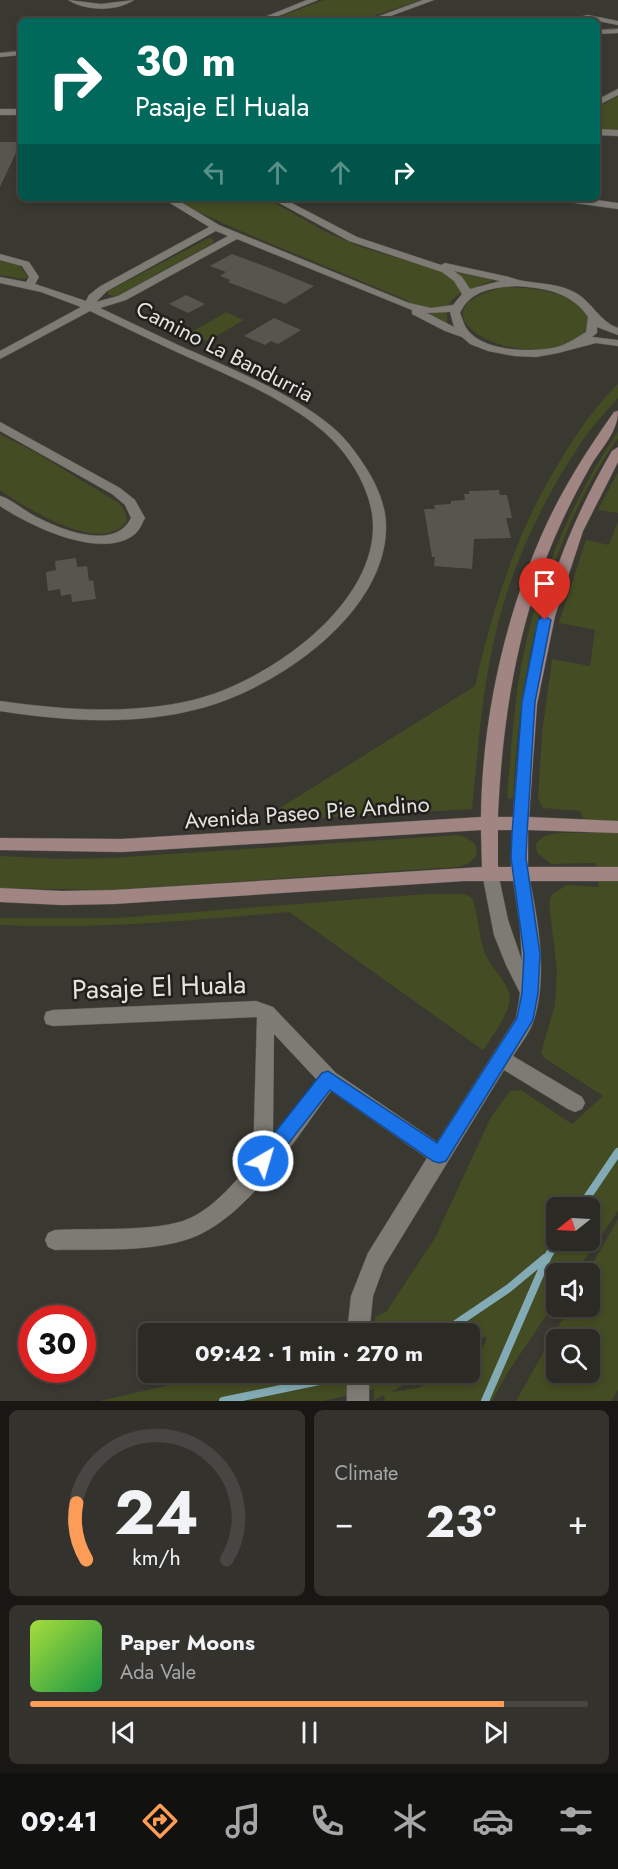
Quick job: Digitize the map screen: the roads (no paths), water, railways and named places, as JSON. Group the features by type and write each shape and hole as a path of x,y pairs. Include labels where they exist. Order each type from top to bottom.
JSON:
{"main road":[{"path":"490,873 488,824 503,696 530,586 545,543 564,500 582,468 618,415"},
{"path":"520,872 528,702 545,620 573,537 597,487 618,451"},
{"name":"Avenida Paseo Pie Andino","path":"0,844 104,847 373,829 521,823 618,827"},
{"path":"0,895 114,897 386,877 520,872 609,873"}],"street":[{"path":"72,0 101,7 115,6 130,0"},
{"path":"267,18 314,0"},
{"path":"379,18 430,0"},
{"path":"600,19 618,23"},
{"path":"600,32 618,31"},
{"path":"0,55 18,51"},
{"path":"600,101 618,92"},
{"path":"0,112 18,112"},
{"path":"0,121 18,121"},
{"path":"600,132 618,133"},
{"path":"172,201 216,226 406,306 444,327 465,334 492,348 527,354 562,351 580,343 596,340 618,343"},
{"path":"281,201 353,238 446,270 458,279 468,295"},
{"path":"582,201 618,206"},
{"path":"88,308 93,297 103,289 216,226"},
{"path":"0,356 88,308 122,298 237,235"},
{"path":"0,257 15,259 29,267 34,277 29,285"},
{"path":"430,263 557,290 574,297 586,306 593,317 604,327 618,332"},
{"name":"Camino La Bandurria","path":"0,280 50,291 235,375 293,406 332,434 354,458 370,484 378,525 372,568 357,597 333,627 289,663 233,693 177,708 123,713 57,712 0,705"},
{"path":"406,306 431,311 456,308 468,295 490,286 527,284"},
{"path":"456,308 457,324 465,334"},
{"path":"580,343 591,333 593,317"},
{"path":"0,426 116,491 130,503 138,518 135,527 123,536 93,539 45,526 0,500"},
{"path":"359,1323 362,1296 375,1260 525,1020 530,993 532,954 520,872"},
{"path":"490,873 494,898 509,954 515,971 530,993"},
{"name":"Pasaje El Huala","path":"53,1018 246,1008 266,1013 328,1079 439,1155"},
{"name":"Pasaje El Huala","path":"263,1161 266,1013"},
{"path":"502,1059 575,1103"},
{"path":"55,1240 161,1234 192,1228 224,1208 328,1079"},
{"path":"358,1383 358,1401"}],"waterway":[{"path":"587,1197 618,1152"},
{"path":"485,1401 551,1251"},
{"path":"457,1323 509,1288 545,1258"},
{"path":"223,1401 309,1383"}]}
